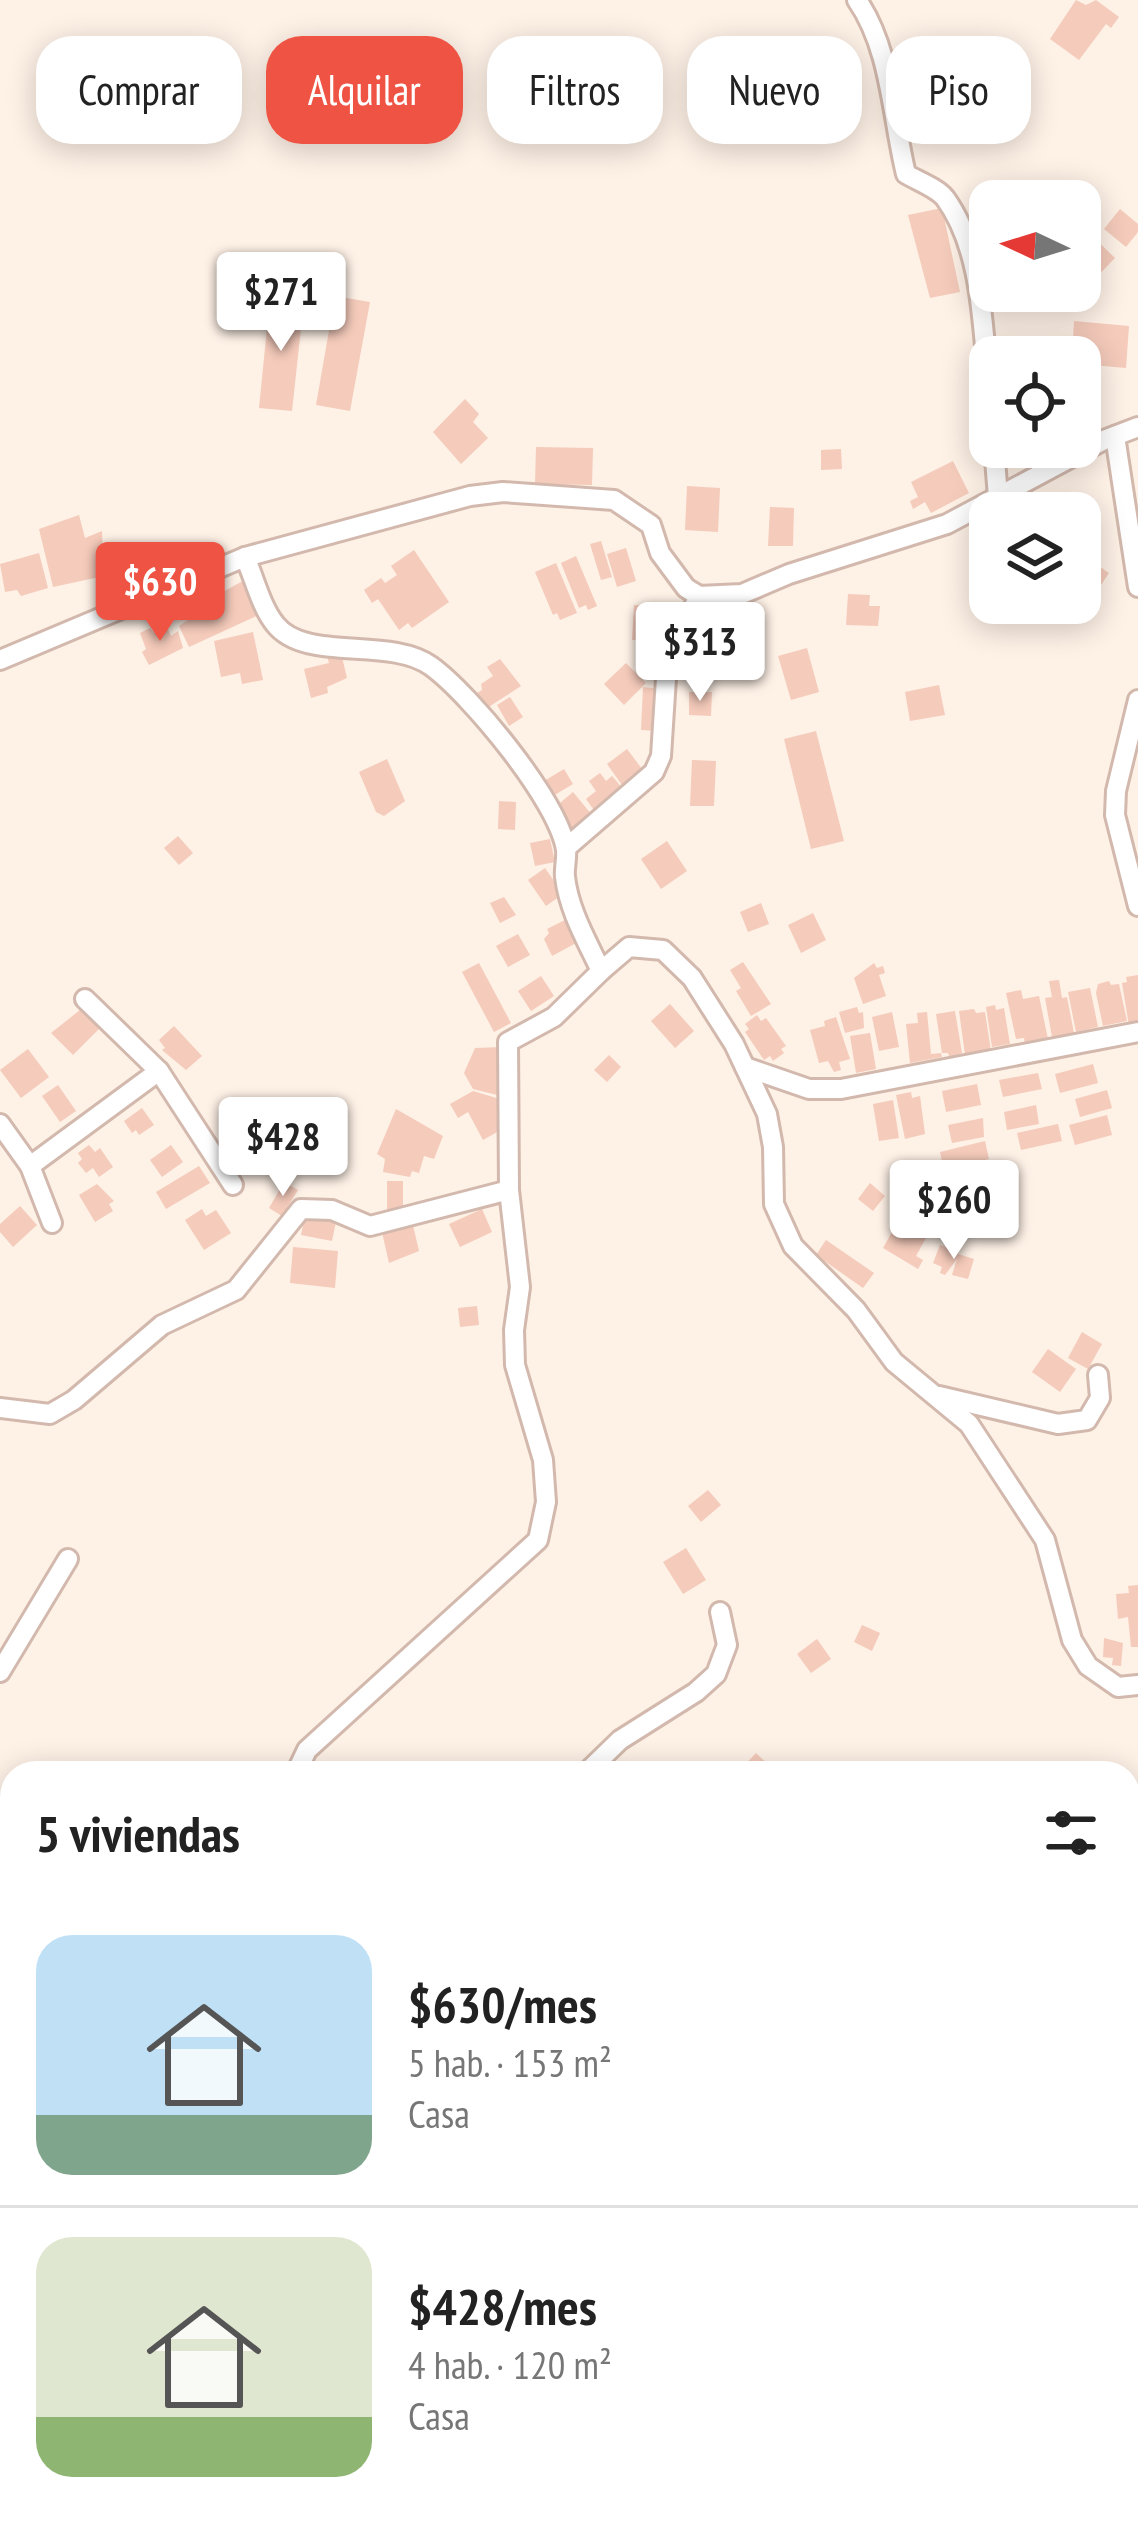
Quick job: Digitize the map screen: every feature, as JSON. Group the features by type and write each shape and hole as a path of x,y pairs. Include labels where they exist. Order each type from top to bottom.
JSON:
{"street":[{"path":"857,0 884,58 906,174 944,195 966,242 983,336"},
{"path":"1008,492 1138,427"},
{"path":"1115,436 1138,587"},
{"path":"0,660 245,557 470,496 503,492 614,500 651,525 660,553 686,588 699,596 742,594 969,512"},
{"path":"245,557 276,627 306,644 393,651 429,665 484,718 536,784 566,848 564,874 572,908 601,971"},
{"path":"566,848 654,772 661,756 667,663 699,596"},
{"path":"1138,700 1115,803 1138,906"},
{"path":"302,1761 307,1750 538,1540 546,1502 543,1460 515,1365 520,1287 509,1190 508,1042 554,1017 629,947 663,950 692,978 745,1067 767,1114 774,1204 793,1246 856,1310 894,1362 969,1424 1045,1540 1072,1640 1088,1666 1118,1687 1138,1685"},
{"path":"85,999 159,1071 233,1186"},
{"path":"745,1067 809,1089 842,1089 1138,1031"},
{"path":"30,1166 159,1071"},
{"path":"0,1124 30,1166 52,1222"},
{"path":"0,1408 50,1414 74,1400 162,1325 236,1290 301,1209 332,1210 370,1226 509,1190"},
{"path":"935,1395 1058,1424 1087,1420 1100,1398 1098,1375"},
{"path":"0,1672 68,1558"},
{"path":"598,1761 620,1740 716,1675 727,1646 721,1612"}],"building":[{"path":"1076,0 1086,5 1096,0 1119,17 1111,28 1106,24 1079,60 1050,39"},
{"path":"942,208 960,292 930,298 908,215"},
{"path":"1120,209 1138,224 1138,232 1126,247 1104,229"},
{"path":"1101,244 1115,258 1101,272"},
{"path":"335,296 370,302 350,411 316,405"},
{"path":"270,298 304,301 292,411 259,408"},
{"path":"1074,321 1129,326 1126,368 1101,366 1101,336 1073,336"},
{"path":"465,399 479,414 473,422 488,438 461,464 433,432"},
{"path":"536,447 593,448 592,485 535,484"},
{"path":"841,449 842,469 821,470 821,450"},
{"path":"953,461 969,493 931,513 925,502 913,509 910,501 918,497 911,482"},
{"path":"687,486 720,488 718,532 685,530"},
{"path":"770,507 794,508 793,546 768,546"},
{"path":"79,515 85,538 102,531 104,576 53,587 39,529"},
{"path":"601,541 612,577 601,580 590,544"},
{"path":"626,548 636,581 617,587 607,554"},
{"path":"414,550 449,602 412,628 408,623 399,630 378,599 372,603 364,590 381,578 385,583 397,575 391,566"},
{"path":"39,553 48,588 21,596 17,590 5,592 0,564"},
{"path":"576,556 597,606 588,610 586,605 579,608 561,563"},
{"path":"556,563 577,613 560,620 557,613 553,615 535,572"},
{"path":"250,577 263,613 189,647 179,626 194,616 192,609"},
{"path":"848,594 870,595 869,606 880,606 878,626 846,625"},
{"path":"634,605 656,606 654,641 632,640"},
{"path":"166,625 171,636 178,631 183,648 149,665 140,633 150,628 154,633"},
{"path":"253,632 263,680 242,684 240,673 221,677 214,641"},
{"path":"807,648 819,692 791,700 778,656"},
{"path":"341,653 347,678 327,687 328,693 311,698 304,669 329,663 327,656"},
{"path":"500,659 521,686 484,710 474,695 493,676 487,667"},
{"path":"626,663 646,683 624,705 604,684"},
{"path":"939,685 945,715 910,721 905,692"},
{"path":"643,687 661,689 658,731 641,730"},
{"path":"689,692 712,692 711,716 689,715"},
{"path":"510,697 523,717 509,726 497,705"},
{"path":"816,731 844,841 811,849 784,739"},
{"path":"627,749 642,769 622,785 607,764"},
{"path":"387,759 405,801 384,816 376,812 359,772"},
{"path":"692,760 716,761 714,806 690,806"},
{"path":"564,769 573,784 553,796 544,781"},
{"path":"600,773 606,781 612,776 624,790 596,813 586,799 596,791 589,781"},
{"path":"573,792 592,815 573,831 554,808"},
{"path":"499,801 516,802 515,830 498,829"},
{"path":"178,836 193,853 179,865 164,848"},
{"path":"550,839 555,862 535,866 530,843"},
{"path":"667,841 687,871 661,889 641,859"},
{"path":"545,868 563,894 546,906 528,880"},
{"path":"504,897 516,915 500,923 490,903"},
{"path":"761,903 769,924 748,932 740,912"},
{"path":"813,913 826,940 801,953 788,925"},
{"path":"567,919 578,942 552,956 544,939 547,929"},
{"path":"518,934 530,955 508,967 496,946"},
{"path":"743,962 771,1004 751,1016 730,970"},
{"path":"479,963 511,1023 494,1032 462,972"},
{"path":"874,963 877,968 883,966 885,973 879,975 886,996 863,1004 854,978"},
{"path":"1138,975 1138,1025 1129,1026 1122,983"},
{"path":"541,976 554,996 531,1011 518,991"},
{"path":"1059,980 1074,1033 1052,1037 1045,998 1052,997 1049,981"},
{"path":"1098,984 1119,984 1127,1021 1103,1026 1096,993"},
{"path":"1090,988 1098,1027 1076,1032 1068,992"},
{"path":"1021,990 1023,999 1039,996 1048,1039 1025,1044 1024,1038 1016,1039 1006,993"},
{"path":"670,1004 694,1031 675,1048 651,1021"},
{"path":"995,1005 996,1010 1004,1008 1010,1044 992,1047 986,1007"},
{"path":"857,1007 863,1012 864,1028 845,1033 839,1012"},
{"path":"80,1010 99,1029 73,1055 51,1033"},
{"path":"955,1011 962,1053 950,1059 942,1053 936,1014"},
{"path":"959,1011 985,1012 991,1051 965,1055"},
{"path":"892,1012 899,1047 879,1051 872,1017"},
{"path":"927,1012 931,1054 942,1057 910,1063 906,1024 918,1023 917,1013"},
{"path":"757,1015 761,1021 766,1018 786,1046 773,1061 770,1056 764,1060 745,1032 749,1029 745,1024"},
{"path":"836,1017 850,1059 839,1062 841,1070 834,1072 828,1061 819,1063 810,1030"},
{"path":"174,1026 202,1056 186,1070 162,1050 159,1040"},
{"path":"870,1033 876,1069 856,1073 850,1036"},
{"path":"502,1047 505,1097 473,1089 464,1073 475,1048"},
{"path":"28,1049 49,1077 21,1098 0,1070"},
{"path":"609,1055 621,1067 607,1082 594,1070"},
{"path":"1093,1064 1098,1083 1060,1093 1055,1074"},
{"path":"1038,1073 1042,1089 1003,1097 999,1080"},
{"path":"977,1084 981,1105 946,1112 942,1091"},
{"path":"58,1085 76,1111 60,1122 42,1096"},
{"path":"1107,1090 1112,1108 1080,1117 1075,1099"},
{"path":"473,1091 503,1100 506,1127 483,1140 468,1112 458,1118 450,1104"},
{"path":"911,1092 912,1098 920,1096 925,1134 905,1139 896,1095"},
{"path":"893,1100 899,1138 879,1141 873,1104"},
{"path":"1036,1105 1039,1124 1007,1130 1004,1112"},
{"path":"142,1108 154,1125 139,1135 124,1121"},
{"path":"396,1109 443,1136 434,1159 424,1156 419,1173 412,1171 410,1177 383,1172 385,1159 377,1154"},
{"path":"1107,1115 1112,1135 1075,1145 1069,1125"},
{"path":"983,1118 984,1137 952,1143 948,1125"},
{"path":"1058,1124 1062,1141 1021,1150 1017,1133"},
{"path":"985,1141 989,1159 944,1170 940,1152"},
{"path":"89,1145 95,1152 100,1148 113,1167 99,1177 93,1168 86,1173 78,1163 82,1159 78,1153"},
{"path":"171,1145 183,1162 162,1177 150,1160"},
{"path":"199,1166 210,1183 166,1209 156,1192"},
{"path":"387,1181 403,1181 403,1213 387,1213"},
{"path":"284,1182 298,1190 282,1216 269,1208"},
{"path":"870,1183 885,1196 873,1211 858,1199"},
{"path":"97,1184 114,1201 109,1204 113,1211 95,1222 79,1195"},
{"path":"20,1206 37,1225 13,1247 0,1232 0,1224"},
{"path":"202,1209 206,1216 216,1210 231,1233 204,1250 185,1220"},
{"path":"482,1209 492,1232 460,1247 449,1224"},
{"path":"306,1211 337,1217 332,1241 301,1235"},
{"path":"412,1221 419,1251 389,1263 381,1228"},
{"path":"897,1223 927,1236 916,1256 923,1260 918,1269 883,1248"},
{"path":"826,1240 874,1273 863,1288 816,1255"},
{"path":"953,1244 961,1247 958,1254 974,1259 968,1279 952,1275 957,1259 945,1275 933,1263 940,1245 950,1249"},
{"path":"293,1247 338,1251 335,1288 290,1283"},
{"path":"477,1306 479,1325 460,1327 458,1308"},
{"path":"1082,1332 1102,1344 1088,1369 1068,1358"},
{"path":"1048,1349 1076,1369 1060,1392 1032,1372"},
{"path":"708,1490 721,1505 701,1522 688,1506"},
{"path":"686,1548 706,1580 683,1594 663,1562"},
{"path":"1138,1585 1138,1647 1131,1647 1128,1617 1118,1619 1116,1594 1129,1593 1128,1586"},
{"path":"862,1625 880,1633 872,1651 854,1642"},
{"path":"1104,1638 1123,1643 1121,1666 1103,1657"},
{"path":"817,1639 831,1659 811,1673 797,1654"}]}
